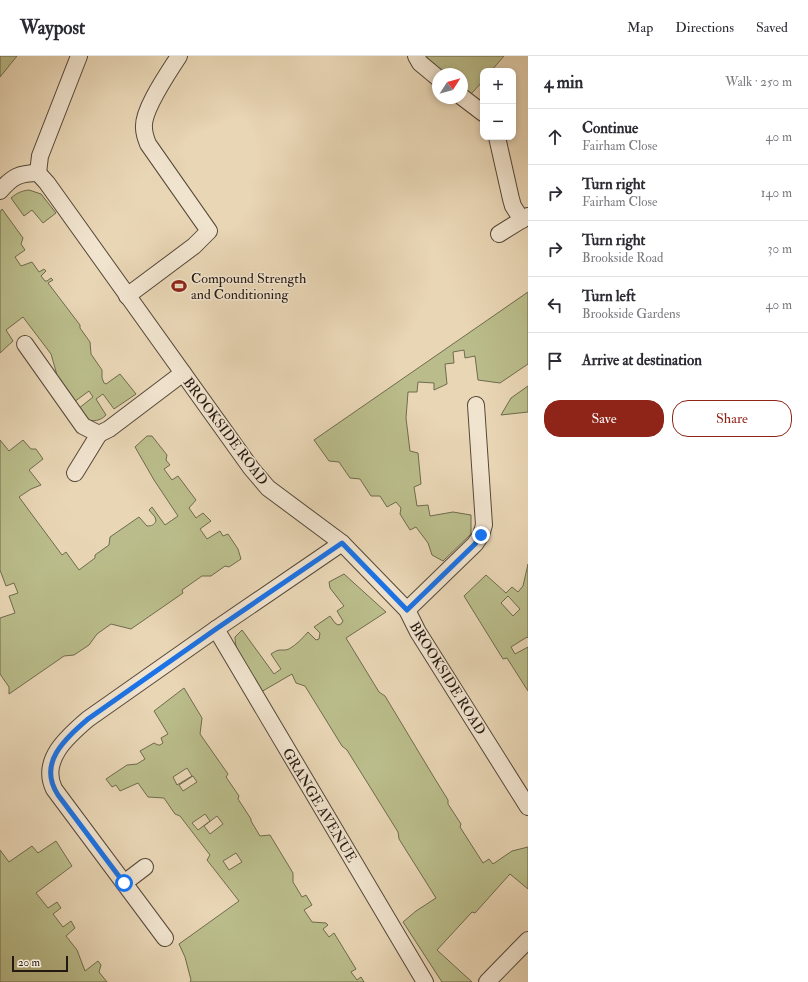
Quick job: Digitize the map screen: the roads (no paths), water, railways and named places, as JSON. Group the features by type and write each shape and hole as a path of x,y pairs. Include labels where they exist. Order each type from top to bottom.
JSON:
{"street":[{"path":"0,191 8,182 16,177 25,173 38,173 40,156 79,56"},
{"path":"128,296 194,246 210,231 148,144 143,127 147,112 154,96 179,56"},
{"path":"416,56 420,63 432,73"},
{"path":"468,102 480,111"},
{"path":"499,140 513,206 525,218 499,234"},
{"name":"BROOKSIDE ROAD","path":"38,173 47,183 250,468 268,488 342,543 407,610 418,632 528,807"},
{"path":"25,344 83,426 98,434"},
{"path":"75,473 98,434 109,429 183,373"},
{"path":"407,610 475,544 481,535 484,525 476,405"},
{"path":"165,938 54,789 50,778 50,772 54,756 54,746 70,735 88,719 342,543"},
{"name":"GRANGE AVENUE","path":"216,629 425,982"},
{"path":"124,883 145,867"},
{"path":"487,982 528,940"}],"place":[{"name":"Compound Strength and Conditioning","path":"179,286"}]}
